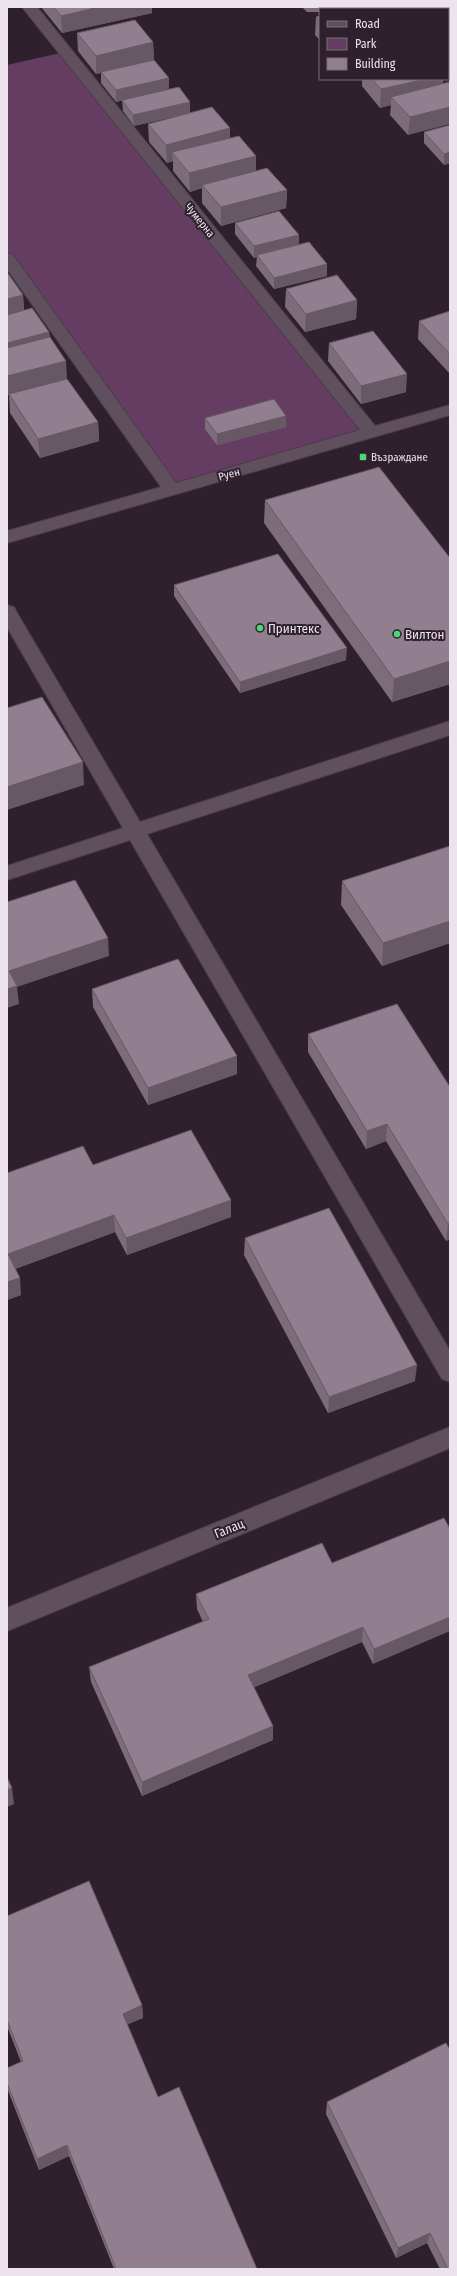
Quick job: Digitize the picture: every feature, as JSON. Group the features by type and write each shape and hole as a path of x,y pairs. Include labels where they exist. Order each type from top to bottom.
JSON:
{"street":[{"name":"Чумерна","path":"29,7 371,433"},
{"path":"7,258 172,490"},
{"name":"Руен","path":"7,538 450,410"},
{"path":"7,611 450,1372"},
{"path":"7,873 450,728"},
{"name":"Галац","path":"7,1620 450,1437"}],"green space":[{"path":"65,52 371,433 172,490 7,258 7,65"}],"building":[{"path":"54,7 99,7 61,16"},
{"path":"387,7 388,8 356,8"},
{"path":"425,7 448,7 444,8"},
{"path":"135,20 153,42 96,56 77,33"},
{"path":"449,22 450,22 450,41 449,40"},
{"path":"154,60 169,78 116,90 101,72"},
{"path":"373,80 422,80 381,89"},
{"path":"449,82 450,107 410,117 391,97"},
{"path":"179,87 190,102 133,115 122,100"},
{"path":"212,107 230,128 166,145 148,124"},
{"path":"450,125 450,152 444,154 424,132"},
{"path":"239,136 256,156 189,173 172,152"},
{"path":"267,168 287,190 221,207 202,185"},
{"path":"279,211 299,235 254,246 235,223"},
{"path":"309,242 327,264 274,278 257,255"},
{"path":"7,272 23,295 7,299"},
{"path":"337,275 357,300 306,314 286,289"},
{"path":"32,308 49,332 7,343 7,315"},
{"path":"450,311 450,354 419,321"},
{"path":"373,331 407,374 361,386 329,343"},
{"path":"50,337 66,361 7,376 7,348"},
{"path":"67,379 98,422 38,439 9,394"},
{"path":"274,399 286,416 217,434 205,418"},
{"name":"Вилтон","path":"379,467 450,558 450,661 394,679 265,500"},
{"name":"Принтекс","path":"278,554 347,648 240,682 174,585"},
{"path":"42,697 83,762 7,787 7,708"},
{"path":"450,846 450,921 383,943 342,881"},
{"path":"75,880 108,938 9,971 17,986 7,989 7,902"},
{"path":"178,959 237,1056 148,1088 92,989"},
{"path":"397,1004 450,1087 450,1223 448,1224 387,1124 367,1131 308,1034"},
{"path":"191,1130 231,1200 126,1238 114,1215 8,1254 20,1278 7,1282 7,1173 83,1146 93,1165"},
{"path":"329,1208 417,1365 329,1397 245,1238"},
{"path":"444,1518 450,1529 450,1617 374,1649 363,1627 248,1675 273,1726 142,1782 89,1667 209,1619 196,1594 322,1543 332,1563"},
{"path":"7,1777 12,1788 7,1790"},
{"path":"89,1881 142,2005 123,2014 158,2097 179,2087 257,2269 116,2269 67,2145 37,2159 7,2083 7,2068 23,2061 7,2020 7,1916"},
{"path":"446,2043 450,2050 450,2269 448,2269 430,2233 398,2248 327,2102"}],"place":[{"name":"Възраждане","path":"363,457"},
{"name":"Принтекс","path":"260,628"},
{"name":"Вилтон","path":"397,634"}]}
